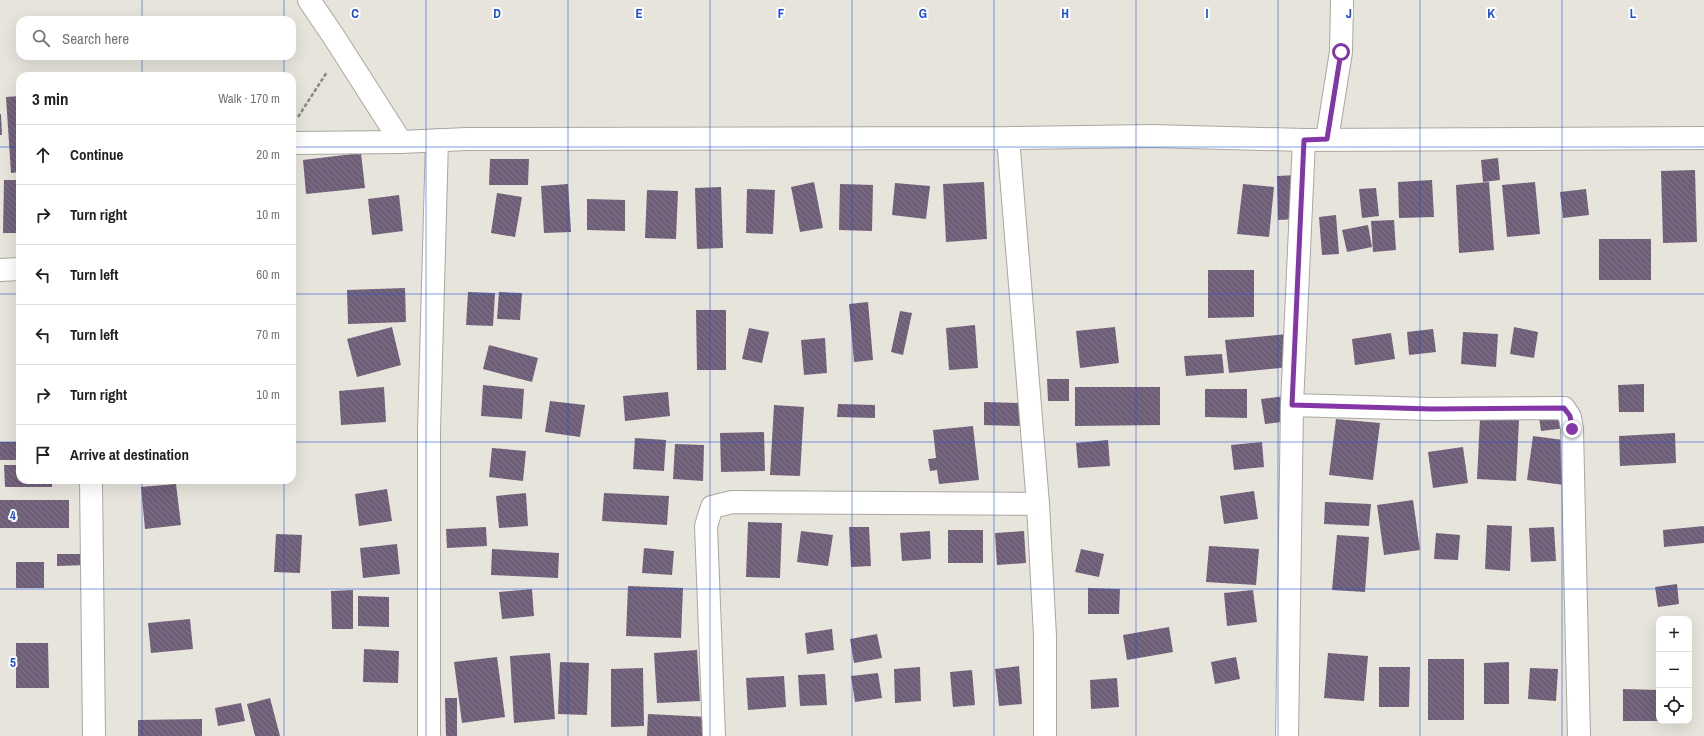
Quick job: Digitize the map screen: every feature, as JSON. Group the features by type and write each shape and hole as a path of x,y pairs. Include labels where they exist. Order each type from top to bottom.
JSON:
{"street":[{"path":"309,0 400,142"},
{"path":"1327,139 1341,52 1342,0"},
{"path":"296,143 400,142 437,140 1152,136 1304,140 1704,138"},
{"path":"1008,138 1038,504 1045,636 1045,736"},
{"path":"429,736 429,431 437,140"},
{"path":"1287,736 1292,405 1304,140"},
{"path":"0,270 16,269"},
{"path":"1292,405 1432,409 1564,408 1570,416 1572,429 1579,736"},
{"path":"91,484 94,736"},
{"path":"714,736 706,526 712,507 732,502 1038,504"}],"path":[{"path":"297,119 328,71 334,37"}],"building":[{"path":"16,96 16,172 11,173 6,97"},
{"path":"1,114 2,135 0,135"},
{"path":"361,153 365,188 306,194 303,160"},
{"path":"1498,158 1500,180 1483,182 1481,160"},
{"path":"490,159 529,159 528,185 489,185"},
{"path":"1695,170 1697,242 1663,243 1661,171"},
{"path":"1297,175 1299,219 1278,220 1277,176"},
{"path":"4,180 16,180 16,233 3,233"},
{"path":"1432,180 1434,217 1399,218 1398,182"},
{"path":"814,182 823,228 800,232 791,187"},
{"path":"984,182 987,239 946,242 943,184"},
{"path":"1489,182 1494,250 1459,253 1456,185"},
{"path":"1535,182 1540,234 1507,237 1502,185"},
{"path":"895,183 930,186 926,219 892,215"},
{"path":"568,184 571,232 544,233 541,186"},
{"path":"840,184 873,185 872,231 839,230"},
{"path":"1243,184 1274,187 1269,237 1237,234"},
{"path":"721,187 723,248 697,249 695,188"},
{"path":"1376,188 1379,216 1362,218 1359,189"},
{"path":"747,189 775,190 773,234 746,233"},
{"path":"1586,189 1589,215 1563,218 1560,192"},
{"path":"647,190 678,191 676,239 645,238"},
{"path":"497,193 522,197 515,237 491,233"},
{"path":"399,195 403,231 372,235 368,199"},
{"path":"587,199 625,200 625,231 587,230"},
{"path":"1336,215 1339,254 1322,255 1319,217"},
{"path":"1394,220 1396,250 1373,252 1371,221"},
{"path":"1368,225 1372,247 1347,252 1342,230"},
{"path":"1599,239 1651,239 1651,280 1599,280"},
{"path":"1208,270 1254,270 1254,317 1208,318"},
{"path":"405,288 406,322 348,324 347,290"},
{"path":"468,292 495,293 493,326 466,325"},
{"path":"499,292 522,293 520,320 497,319"},
{"path":"868,302 873,360 854,362 849,304"},
{"path":"696,310 726,310 726,370 697,370"},
{"path":"900,311 912,313 903,355 891,352"},
{"path":"975,325 978,368 949,370 946,328"},
{"path":"392,327 401,365 357,377 347,339"},
{"path":"1115,327 1119,363 1080,368 1076,331"},
{"path":"1514,327 1538,332 1534,358 1510,354"},
{"path":"749,328 769,332 762,363 742,359"},
{"path":"1433,329 1436,352 1409,355 1407,332"},
{"path":"1463,332 1498,334 1496,367 1461,364"},
{"path":"1391,333 1395,359 1355,365 1352,339"},
{"path":"1287,334 1290,367 1229,373 1225,340"},
{"path":"825,338 827,373 804,375 801,340"},
{"path":"489,345 538,358 532,382 483,369"},
{"path":"1222,354 1224,373 1186,376 1184,356"},
{"path":"1047,379 1069,379 1069,401 1048,401"},
{"path":"1644,384 1644,412 1619,412 1618,385"},
{"path":"483,385 524,389 522,419 481,416"},
{"path":"384,387 386,422 341,425 339,391"},
{"path":"1075,387 1160,387 1160,425 1075,426"},
{"path":"1205,389 1247,389 1247,418 1205,417"},
{"path":"668,392 670,416 625,421 623,396"},
{"path":"1285,396 1289,421 1265,424 1261,399"},
{"path":"550,401 585,405 580,437 545,432"},
{"path":"984,402 1022,403 1021,426 984,425"},
{"path":"838,404 875,405 875,418 837,417"},
{"path":"774,405 804,407 800,476 770,475"},
{"path":"1564,414 1566,428 1541,431 1539,417"},
{"path":"1480,418 1519,420 1516,481 1477,479"},
{"path":"1336,419 1380,423 1373,480 1329,475"},
{"path":"973,426 979,480 939,484 937,470 930,471 928,459 936,458 933,430"},
{"path":"764,432 765,471 721,472 720,433"},
{"path":"1675,433 1676,463 1620,466 1619,436"},
{"path":"1533,436 1571,441 1564,485 1527,480"},
{"path":"635,438 666,440 664,471 633,469"},
{"path":"1108,440 1110,466 1078,468 1076,443"},
{"path":"0,442 16,442 16,460 0,460"},
{"path":"1262,442 1264,467 1234,470 1231,445"},
{"path":"675,444 704,445 703,481 673,479"},
{"path":"1463,447 1468,483 1433,488 1428,452"},
{"path":"492,448 526,451 523,481 489,477"},
{"path":"4,465 16,465 16,484 52,484 52,487 5,487"},
{"path":"176,484 181,525 145,529 141,487"},
{"path":"387,489 392,521 359,526 355,494"},
{"path":"1254,491 1258,519 1224,524 1220,496"},
{"path":"526,493 528,526 499,528 496,496"},
{"path":"604,493 669,496 667,525 602,521"},
{"path":"0,500 69,500 69,528 0,528"},
{"path":"1413,500 1420,550 1384,555 1377,505"},
{"path":"1325,502 1371,504 1369,526 1324,524"},
{"path":"748,522 782,523 780,578 746,577"},
{"path":"1487,525 1512,526 1510,571 1485,569"},
{"path":"1704,526 1704,543 1664,547 1663,530"},
{"path":"486,527 487,546 447,548 446,529"},
{"path":"849,527 869,527 871,566 851,567"},
{"path":"1554,527 1556,561 1531,562 1529,528"},
{"path":"948,530 983,530 983,563 948,563"},
{"path":"801,531 833,535 828,566 797,562"},
{"path":"930,531 931,559 902,561 900,533"},
{"path":"1024,531 1026,563 997,565 995,533"},
{"path":"1436,533 1460,535 1458,560 1434,559"},
{"path":"276,534 302,535 300,573 274,572"},
{"path":"1337,535 1369,537 1365,592 1332,590"},
{"path":"397,544 400,574 363,578 360,548"},
{"path":"1209,546 1259,549 1256,585 1206,582"},
{"path":"644,548 674,551 672,575 642,573"},
{"path":"492,549 559,553 558,578 491,575"},
{"path":"1081,549 1104,554 1099,577 1075,572"},
{"path":"57,554 88,554 88,565 57,566"},
{"path":"16,562 44,562 44,588 16,588"},
{"path":"1677,584 1679,604 1658,607 1655,587"},
{"path":"628,586 683,588 681,638 626,636"},
{"path":"1088,588 1120,589 1119,614 1088,614"},
{"path":"532,589 534,616 502,619 499,592"},
{"path":"353,590 353,629 332,629 331,591"},
{"path":"1253,590 1257,622 1227,626 1224,593"},
{"path":"358,596 389,597 389,627 358,626"},
{"path":"190,619 193,649 151,653 148,623"},
{"path":"1169,627 1173,652 1127,660 1123,635"},
{"path":"832,629 834,650 807,654 805,633"},
{"path":"877,634 882,658 854,663 850,639"},
{"path":"16,643 48,643 49,688 16,688"},
{"path":"364,649 399,651 398,683 363,682"},
{"path":"697,650 700,701 657,703 654,653"},
{"path":"550,653 555,719 514,723 510,656"},
{"path":"1328,653 1368,656 1364,701 1324,698"},
{"path":"497,657 505,717 462,723 454,662"},
{"path":"1236,657 1240,679 1215,684 1211,662"},
{"path":"1428,659 1464,659 1464,720 1428,720"},
{"path":"560,662 589,663 587,715 558,714"},
{"path":"1509,662 1509,704 1484,704 1484,663"},
{"path":"1019,666 1022,704 999,706 995,669"},
{"path":"920,667 921,701 895,703 894,669"},
{"path":"1379,667 1410,667 1409,707 1379,707"},
{"path":"643,668 644,726 611,727 611,669"},
{"path":"1530,668 1558,669 1556,701 1528,699"},
{"path":"972,670 975,705 953,707 950,672"},
{"path":"878,673 882,698 855,702 851,676"},
{"path":"825,674 827,705 800,706 798,675"},
{"path":"784,676 786,707 748,710 746,678"},
{"path":"1117,678 1119,707 1091,709 1090,680"},
{"path":"1623,689 1656,690 1656,721 1623,721"},
{"path":"270,698 280,736 255,736 247,704"},
{"path":"445,698 457,698 457,736 446,736"},
{"path":"241,703 245,721 218,726 215,708"},
{"path":"648,714 708,717 707,736 647,736"},
{"path":"202,719 202,736 138,736 138,720"}],"route":[{"path":"1341,52 1327,139 1304,140 1292,405 1432,409 1564,408 1570,416 1572,429"}]}
